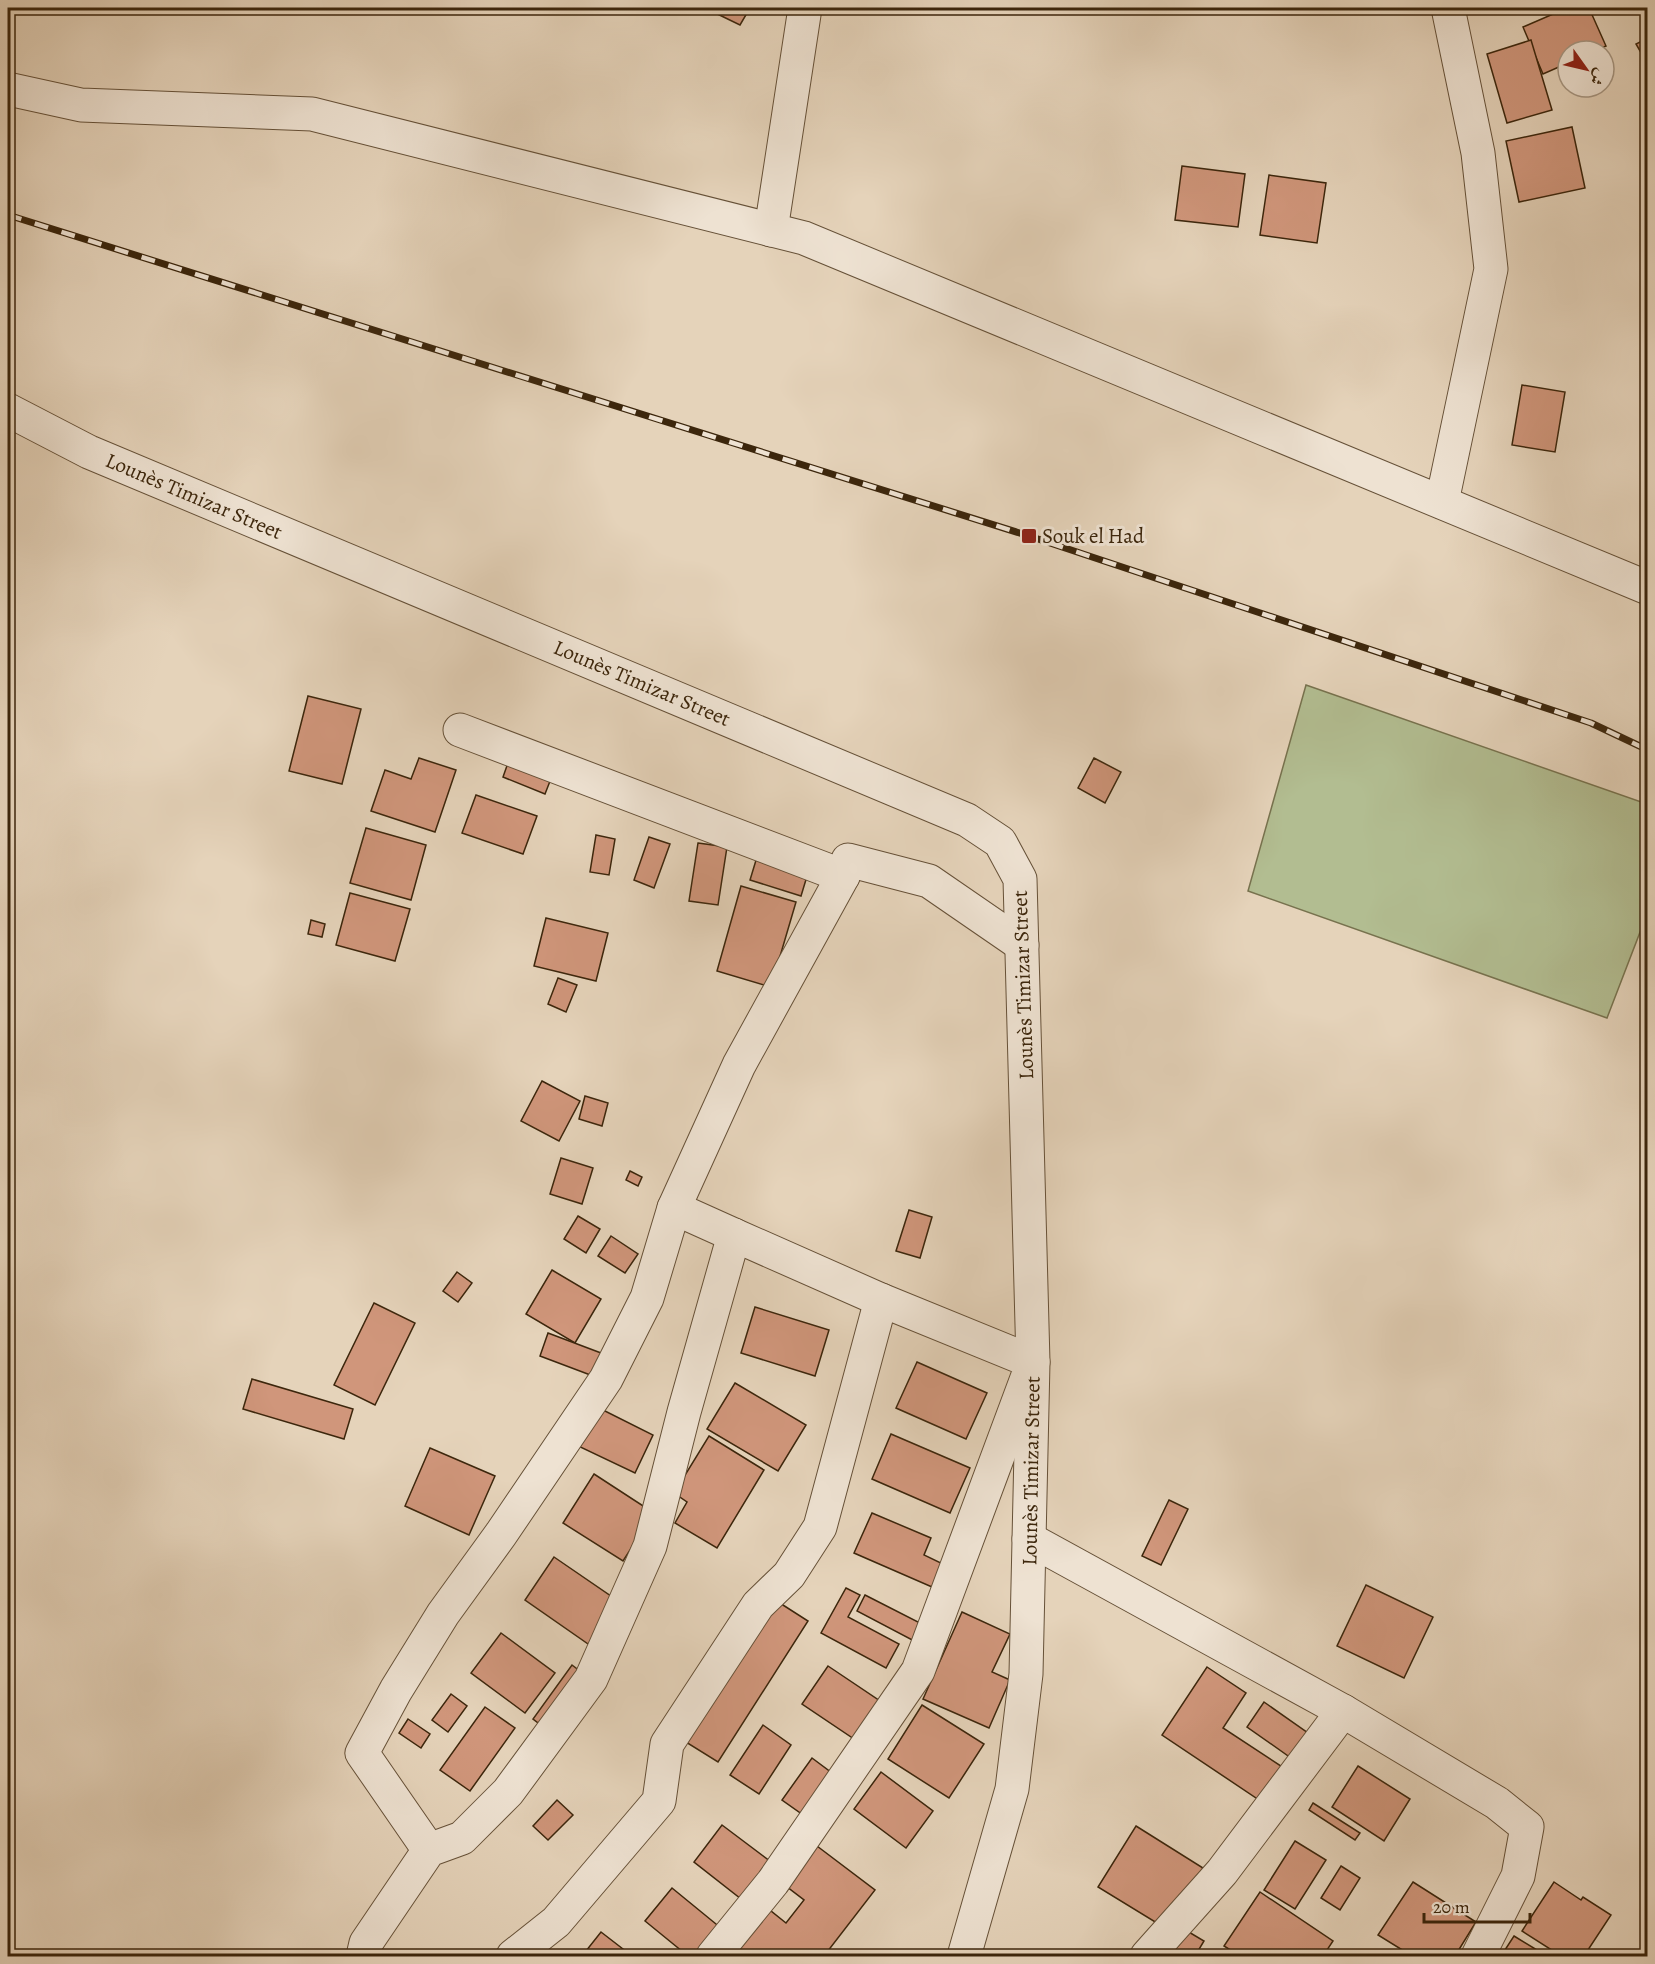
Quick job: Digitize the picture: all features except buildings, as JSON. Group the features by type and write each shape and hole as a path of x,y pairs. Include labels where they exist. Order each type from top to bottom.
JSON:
{"street":[{"path":"771,230 805,8"},
{"path":"1442,502 1491,269 1478,153 1448,8"},
{"path":"8,89 81,105 312,114 804,238 1647,588"},
{"name":"Lounès Timizar Street","path":"8,410 89,452 967,820 1000,842 1020,879 1033,1362 1026,1674 1012,1789 964,1956"},
{"path":"460,730 843,876"},
{"path":"429,1850 362,1753 396,1690 443,1614 501,1534 606,1379 647,1298 675,1208 740,1065 843,876 848,860 929,881 1022,945"},
{"path":"675,1208 881,1300 1033,1362 918,1671 773,1882 713,1956"},
{"path":"363,1956 366,1943 429,1850 462,1838 508,1792 591,1679 650,1546 684,1412 734,1235"},
{"path":"513,1956 556,1922 659,1801 667,1744 758,1605 789,1575 820,1527 881,1300"},
{"path":"1029,1539 1343,1711 1497,1803 1527,1827 1518,1876 1478,1956"},
{"path":"1147,1956 1222,1872 1343,1711"}],"green space":[{"path":"1306,685 1647,804 1647,914 1607,1018 1248,891"}],"railway":[{"path":"8,215 1029,536 1591,723 1648,750"}],"place":[{"name":"Souk el Had","path":"1029,536"}]}
